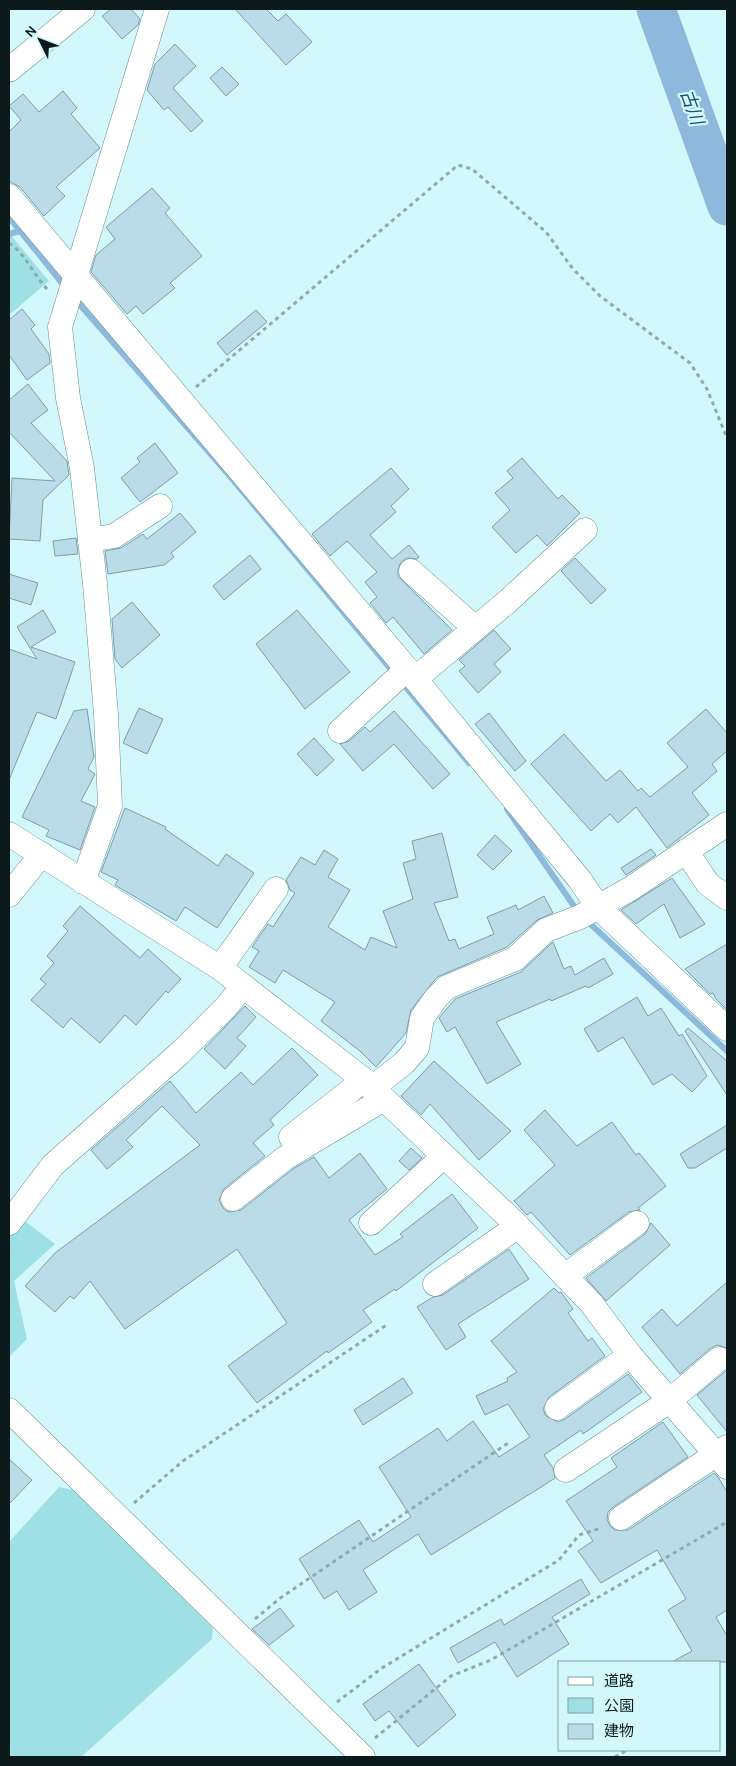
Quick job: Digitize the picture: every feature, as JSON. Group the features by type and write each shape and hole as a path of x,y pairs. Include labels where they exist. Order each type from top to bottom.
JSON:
{"street":[{"path":"9,70 83,9"},
{"path":"83,882 110,806 106,714 90,540 82,468 68,398 60,327 157,9"},
{"path":"9,196 71,293 181,400 402,677 580,880 589,912 727,1029"},
{"path":"90,540 114,536 160,506"},
{"path":"340,731 402,677 475,628 585,530"},
{"path":"411,571 475,628"},
{"path":"233,1199 404,1063 417,1048 422,1018 436,998 447,987 515,959 546,930 589,912 630,889 727,824"},
{"path":"9,834 220,968 373,1089 518,1226 591,1303 669,1401 723,1456 621,1518"},
{"path":"686,851 708,884 727,898"},
{"path":"9,895 42,854"},
{"path":"220,968 276,889"},
{"path":"9,1223 53,1165 180,1053 226,1007 243,986"},
{"path":"291,1137 373,1089"},
{"path":"371,1222 444,1156"},
{"path":"566,1276 637,1223"},
{"path":"435,1284 518,1226"},
{"path":"557,1408 630,1354"},
{"path":"566,1470 669,1401 720,1359"},
{"path":"9,1410 59,1458 116,1518 360,1755"}],"path":[{"path":"181,400 458,164 472,169 546,232 573,269 600,296 690,363 707,389 727,438"},
{"path":"9,243 30,266 38,279 71,293"},
{"path":"116,1518 183,1462 388,1324"},
{"path":"237,1634 279,1599 508,1443"},
{"path":"321,1718 345,1694 382,1668 559,1560 578,1535 609,1526 621,1518"},
{"path":"360,1755 451,1676 491,1660 727,1522"},
{"path":"614,1757 625,1751"}],"green space":[{"path":"9,233 49,281 9,315"},
{"path":"9,1209 55,1244 14,1281 27,1339 9,1357"},
{"path":"59,1487 73,1490 213,1625 212,1639 81,1757 9,1757 9,1542"}],"building":[{"path":"111,9 131,9 140,19 138,25 122,39 102,16"},
{"path":"235,9 266,9 278,21 286,14 312,42 286,65"},
{"path":"175,44 196,66 173,88 203,121 191,132 168,107 164,110 147,90 155,64"},
{"path":"222,67 239,84 226,96 210,78"},
{"path":"63,91 77,108 71,114 100,148 56,187 65,196 44,216 20,187 9,181 9,132 21,120 9,106 23,94 39,112"},
{"path":"152,188 170,208 165,213 202,256 170,283 175,288 143,314 136,306 127,314 91,272 96,255 115,239 106,227"},
{"path":"22,309 35,325 31,329 49,354 50,363 27,380 9,355 9,320"},
{"path":"256,310 267,322 227,355 217,343"},
{"path":"28,384 48,410 31,423 67,461 69,475 43,500 40,541 9,539 12,478 55,481 9,432 9,400"},
{"path":"155,443 178,473 140,502 121,478 140,462 137,458"},
{"path":"522,458 558,499 562,495 580,513 547,546 537,535 516,553 492,527 510,510 495,493 513,478 507,471"},
{"path":"391,468 409,489 391,506 396,512 370,535 392,559 409,545 419,557 417,559 407,558 401,562 398,576 452,630 424,654 393,617 386,623 370,603 377,597 365,582 377,572 347,541 330,556 312,534"},
{"path":"180,513 196,532 171,553 174,557 164,565 108,574 105,551 121,548 143,534 147,539"},
{"path":"76,538 78,554 55,556 53,541"},
{"path":"250,555 261,569 224,600 213,586"},
{"path":"575,558 606,590 591,604 561,571"},
{"path":"9,574 38,583 31,605 9,598"},
{"path":"132,602 160,635 122,668 115,659 112,619"},
{"path":"43,610 56,632 31,647 75,662 56,719 37,712 9,780 9,649 37,659 17,627"},
{"path":"297,610 350,672 305,709 256,644"},
{"path":"494,630 511,649 494,664 501,672 478,693 459,671 465,666 459,660"},
{"path":"139,708 163,719 147,754 123,743"},
{"path":"87,709 94,757 88,769 95,774 81,801 95,807 80,850 46,836 49,830 22,817 74,711"},
{"path":"706,709 727,733 727,751 712,764 717,771 692,793 709,815 667,848 636,807 618,823 610,814 591,831 531,764 564,734 606,781 620,770 638,791 641,788 650,797 688,767 667,743"},
{"path":"394,711 450,774 433,789 394,744 363,771 340,744 349,741 365,727 370,732"},
{"path":"489,713 526,761 515,771 475,724"},
{"path":"314,738 334,760 317,776 297,754"},
{"path":"125,808 166,827 165,829 218,866 226,854 254,873 217,928 185,907 176,921 115,885 118,880 101,872"},
{"path":"442,833 458,897 434,903 449,941 455,939 459,949 494,934 487,917 516,905 518,910 544,896 553,913 537,920 507,947 437,977 411,1010 406,1033 376,1067 360,1051 321,1021 335,1002 283,970 275,983 249,967 259,951 252,947 268,924 273,927 295,893 290,890 286,880 301,857 315,865 324,850 338,859 328,877 350,890 328,927 365,950 371,937 397,948 383,911 413,899 403,863 416,859 412,841"},
{"path":"495,835 512,851 493,870 477,855"},
{"path":"651,849 656,855 626,875 621,868"},
{"path":"672,878 705,924 680,938 664,904 636,924 621,910"},
{"path":"80,906 140,958 148,949 181,979 168,993 166,991 136,1025 125,1015 100,1043 71,1018 63,1028 31,1000 46,984 40,979 54,963 47,956 68,931 63,926"},
{"path":"553,942 564,969 571,966 575,975 604,958 613,974 588,988 586,986 551,1001 550,999 496,1022 521,1064 487,1084 455,1027 447,1032 439,1018 455,999 521,972"},
{"path":"727,944 727,1010 713,993 710,994 685,969"},
{"path":"637,997 648,1016 661,1008 679,1036 682,1034 707,1076 692,1092 672,1074 653,1085 623,1037 598,1052 584,1029"},
{"path":"245,1006 256,1017 237,1038 246,1046 225,1069 204,1049"},
{"path":"688,1028 727,1061 727,1095 685,1031"},
{"path":"292,1048 318,1075 270,1120 274,1125 253,1143 265,1156 224,1189 219,1200 223,1208 228,1212 241,1210 293,1169 314,1157 329,1178 360,1153 387,1189 349,1220 375,1255 403,1237 400,1234 452,1194 478,1228 396,1291 395,1289 363,1310 372,1322 328,1353 327,1351 257,1403 228,1366 287,1323 237,1249 125,1329 90,1281 74,1299 70,1296 55,1312 25,1286 55,1253 200,1145 162,1106 126,1140 133,1147 107,1169 91,1150 170,1081 196,1113 241,1072 253,1085"},
{"path":"434,1061 511,1131 479,1160 430,1104 421,1115 401,1096"},
{"path":"545,1110 577,1146 612,1122 636,1155 639,1153 666,1186 638,1208 640,1210 629,1212 570,1255 531,1212 527,1215 514,1201 555,1165 524,1130"},
{"path":"727,1125 727,1148 695,1168 688,1168 680,1154"},
{"path":"411,1148 422,1158 409,1170 399,1161"},
{"path":"651,1223 670,1245 606,1301 586,1278 645,1234"},
{"path":"509,1249 529,1279 458,1324 466,1337 446,1350 417,1307 433,1297 443,1295"},
{"path":"727,1282 727,1348 717,1345 711,1348 680,1374 642,1327 662,1309 677,1326"},
{"path":"554,1288 559,1293 561,1292 573,1309 568,1313 588,1341 592,1338 605,1356 549,1397 543,1409 546,1416 558,1422 565,1419 628,1374 642,1392 583,1434 581,1430 544,1455 553,1468 555,1478 431,1555 418,1534 363,1570 377,1592 349,1610 337,1591 324,1599 299,1559 359,1520 373,1542 411,1517 379,1467 438,1428 447,1441 473,1421 499,1457 530,1437 508,1404 485,1415 476,1396 508,1381 507,1378 517,1372 491,1341"},
{"path":"727,1370 727,1432 697,1395"},
{"path":"403,1378 413,1393 363,1425 354,1410"},
{"path":"663,1422 688,1457 608,1512 607,1519 610,1526 615,1530 628,1530 714,1473 727,1492 727,1610 716,1617 727,1636 727,1662 674,1661 692,1651 668,1610 686,1599 657,1550 601,1583 578,1551 593,1541 566,1501 617,1467 611,1458"},
{"path":"9,1459 32,1480 9,1504"},
{"path":"581,1579 590,1594 552,1617 569,1644 517,1677 495,1642 458,1663 450,1648 501,1619 504,1625"},
{"path":"280,1608 294,1626 269,1645 252,1629"},
{"path":"419,1664 456,1715 418,1747 389,1711 375,1721 363,1704"}],"waterway":[{"name":"古川","path":"656,9 727,206"},
{"path":"9,217 66,288"},
{"path":"9,234 20,231"},
{"path":"74,298 229,475 469,763"},
{"path":"507,809 578,912"},
{"path":"585,919 727,1051"}]}
